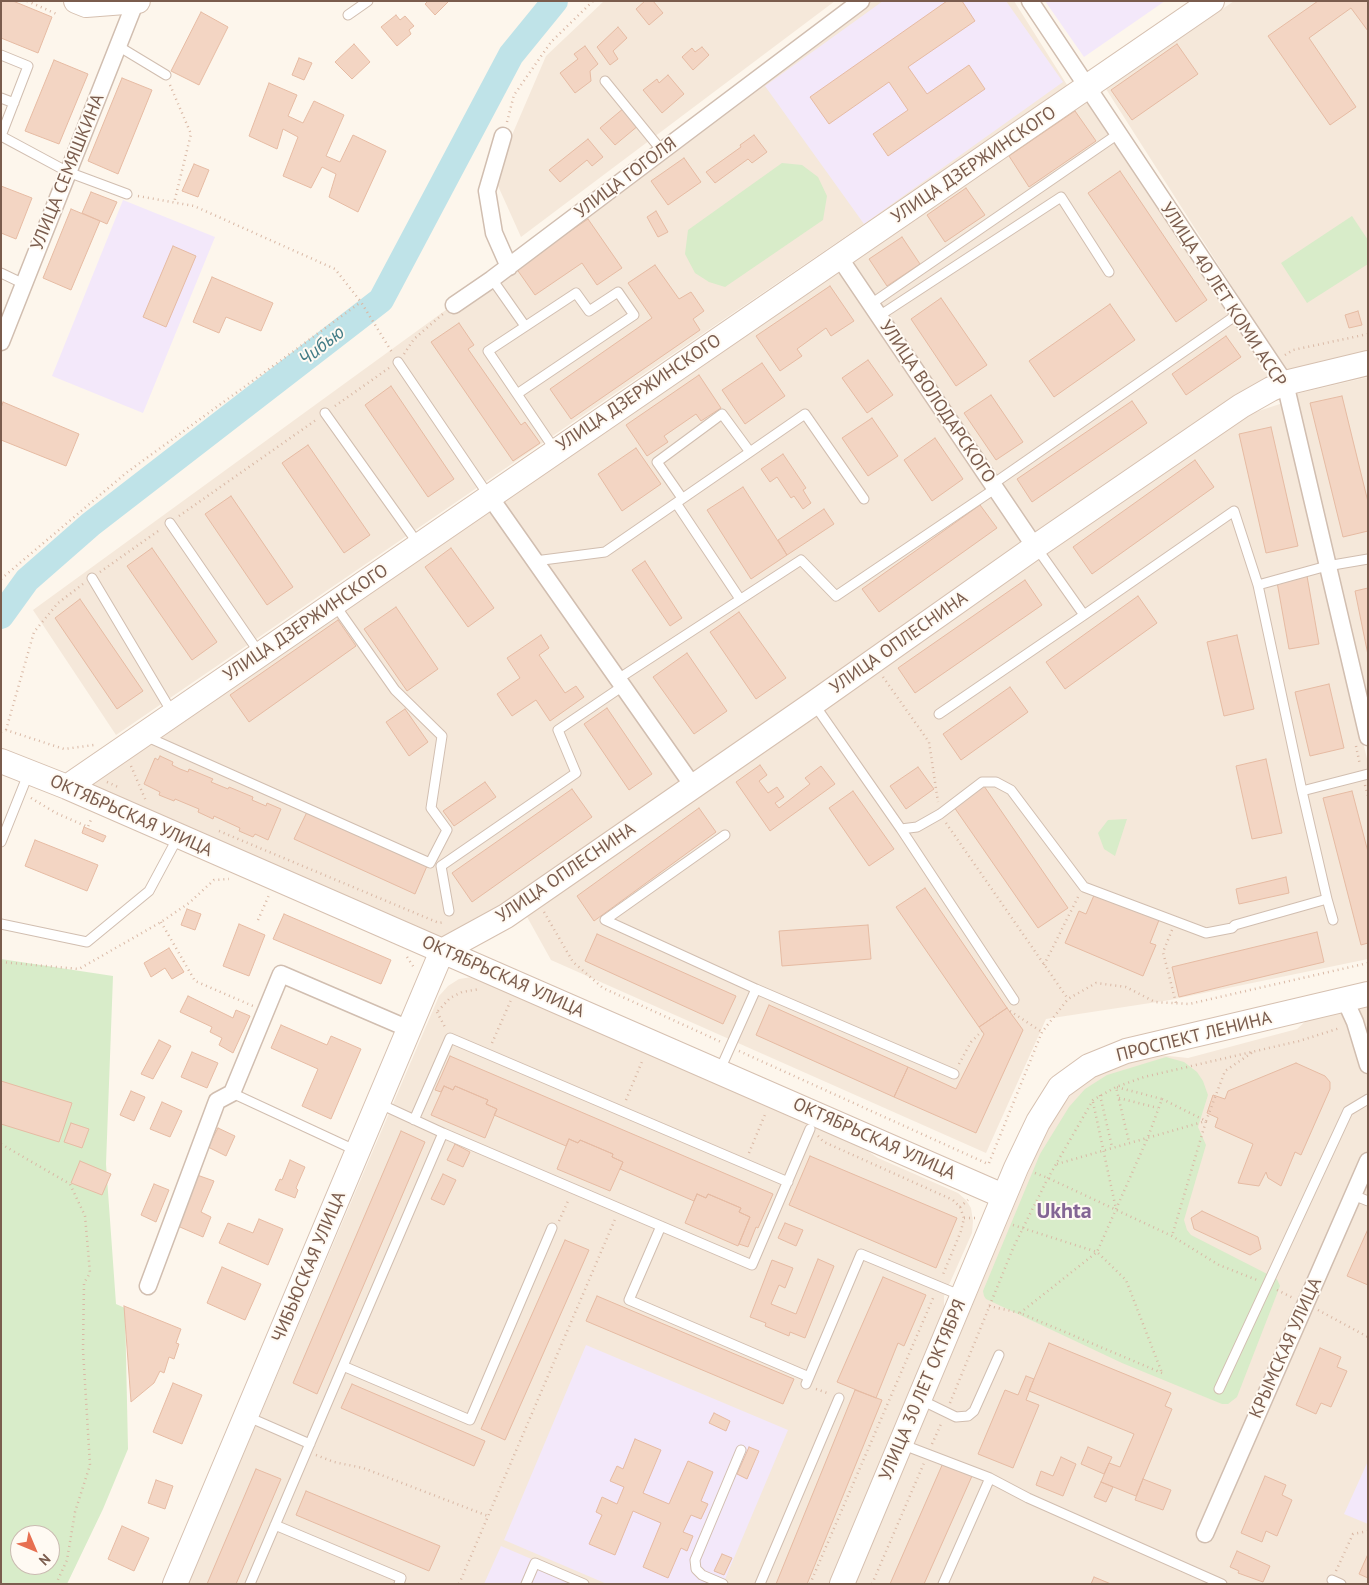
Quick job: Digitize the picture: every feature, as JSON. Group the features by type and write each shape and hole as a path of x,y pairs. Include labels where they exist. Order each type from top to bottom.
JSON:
{"street":[{"name":"УЛИЦА ГОГОЛЯ","path":"454,305 492,279 861,1"},
{"name":"УЛИЦА 40 ЛЕТ КОМИ АССР","path":"1030,1 1284,383 1368,738"},
{"name":"УЛИЦА ДЗЕРЖИНСКОГО","path":"67,787 1212,1"},
{"path":"68,8 136,2"},
{"name":"УЛИЦА СЕМЯШКИНА","path":"1,342 136,2"},
{"path":"503,136 487,192 494,233 508,267"},
{"name":"УЛИЦА ВОЛОДАРСКОГО","path":"839,257 1035,547"},
{"name":"УЛИЦА ОПЛЕСНИНА","path":"442,951 506,916 814,703 1035,547 1241,406 1284,383 1368,363"},
{"path":"490,497 693,786"},
{"name":"ОКТЯБРЬСКАЯ УЛИЦА","path":"1,761 25,782 67,787 1003,1196"},
{"name":"ЧИБЬЮСКАЯ УЛИЦА","path":"175,1584 442,951"},
{"path":"148,1286 217,1101 232,1093 281,974 409,1029"},
{"name":"ПРОСПЕКТ ЛЕНИНА","path":"1003,1196 1038,1122 1060,1087 1088,1066 1126,1051 1368,994"},
{"path":"1345,1000 1355,1022 1368,1065"},
{"name":"КРЫМСКАЯ УЛИЦА","path":"1205,1534 1305,1304 1360,1198 1368,1161"},
{"name":"УЛИЦА 30 ЛЕТ ОКТЯБРЯ","path":"842,1584 1003,1196"}],"lane":[{"path":"348,15 368,1"},
{"path":"118,46 166,75"},
{"path":"1,55 28,66 1,136 68,172 127,194"},
{"path":"606,81 662,151"},
{"path":"1,98 14,102"},
{"path":"875,310 1118,134"},
{"path":"875,310 1061,198 1109,272"},
{"path":"1,273 24,284"},
{"path":"492,279 525,326"},
{"path":"517,394 634,315 618,292 589,311 576,293 488,351 517,394 556,450"},
{"path":"449,910 440,866 576,773 558,730 620,682 801,560 836,596 1238,314"},
{"path":"398,362 490,497"},
{"path":"326,413 420,545"},
{"path":"740,600 657,462 722,414 750,452"},
{"path":"535,561 604,552 805,414 864,499"},
{"path":"939,714 1234,511 1258,585 1302,791 1333,920"},
{"path":"170,523 260,654"},
{"path":"1035,547 1084,615"},
{"path":"1258,585 1328,566 1368,559"},
{"path":"92,578 174,714"},
{"path":"142,735 430,863 447,830 431,808 442,736 395,690 334,604"},
{"path":"814,703 901,829 1014,1000"},
{"path":"1302,791 1368,774"},
{"path":"1,842 25,782"},
{"path":"901,829 917,826 940,814 982,782 996,782 1011,790 1084,887 1206,933 1232,928 1235,925 1328,899"},
{"path":"725,835 605,920 756,989 954,1074"},
{"path":"1,924 87,942 149,891 178,836"},
{"path":"719,1072 756,989"},
{"path":"414,1120 450,1038 788,1182"},
{"path":"232,1093 358,1151"},
{"path":"1219,1389 1348,1111 1368,1099"},
{"path":"378,1103 443,1133 752,1265 810,1130"},
{"path":"250,1584 443,1133"},
{"path":"661,1226 629,1300 807,1380 862,1254 962,1296"},
{"path":"343,1366 470,1420 552,1228"},
{"path":"919,1398 956,1417 968,1416 974,1411 999,1355"},
{"path":"760,1584 839,1398"},
{"path":"246,1416 310,1444"},
{"path":"900,1444 990,1478 1028,1498 1222,1584"},
{"path":"723,1584 702,1575 696,1569 695,1560 741,1450"},
{"path":"943,1584 990,1478"},
{"path":"275,1525 401,1578 399,1584"},
{"path":"526,1584 535,1563 584,1584"}],"path":[{"path":"28,1 68,8"},
{"path":"503,136 514,95 551,42 593,1"},
{"path":"166,75 191,134 174,203"},
{"path":"127,194 194,206 335,269 361,302 398,362 420,334 454,305"},
{"path":"1,579 126,473 361,302"},
{"path":"878,670 929,742 940,814 1068,999"},
{"path":"1,732 6,730 64,749 101,744"},
{"path":"129,761 146,801 138,797"},
{"path":"92,769 108,782 123,790"},
{"path":"25,782 56,813 88,826"},
{"path":"210,828 440,923 449,922"},
{"path":"1,962 79,969 161,922 189,903 214,880 236,879"},
{"path":"1044,965 1084,887"},
{"path":"258,920 270,894"},
{"path":"545,913 573,962 603,988 988,1164"},
{"path":"161,922 195,980 265,1012"},
{"path":"1175,922 1163,952 1176,1003"},
{"path":"404,952 415,969 415,977"},
{"path":"488,1054 512,999"},
{"path":"438,1012 450,1038"},
{"path":"1010,1012 1042,1032"},
{"path":"1014,1246 1048,1178 1093,1100 1100,1095 1144,1077 1300,1041 1355,1022"},
{"path":"954,1074 971,1042 982,1031"},
{"path":"1172,1236 1206,1121 1225,1071 1255,1050"},
{"path":"621,1111 644,1057"},
{"path":"1116,1087 1129,1142"},
{"path":"1116,1087 1162,1099 1206,1121"},
{"path":"1100,1095 1112,1147"},
{"path":"1119,1098 1159,1108"},
{"path":"1020,1313 1097,1252 1148,1137 1162,1099"},
{"path":"1093,1100 1116,1210"},
{"path":"744,1163 767,1110"},
{"path":"1056,1164 1206,1121"},
{"path":"1,1144 70,1184 85,1216 90,1273 84,1284 83,1350 90,1465 75,1512 67,1560 56,1584"},
{"path":"990,1159 1048,1178 1172,1236 1219,1265 1266,1285 1368,1337"},
{"path":"552,1228 560,1220 573,1188"},
{"path":"810,1584 961,1231 964,1218 960,1207"},
{"path":"459,1584 620,1208"},
{"path":"989,1306 1020,1313 1162,1373 1126,1280 1097,1252 1023,1228"},
{"path":"807,1380 839,1398"},
{"path":"310,1444 314,1454 319,1458 363,1468 488,1516"},
{"path":"1336,1582 1353,1534 1368,1531"}],"shaded area":[{"path":"604,1 835,1 521,237 494,177 546,56"},
{"path":"871,1 1014,1 1069,88 864,224 116,735 33,610"},
{"path":"883,1 1006,1 1063,82 864,224 765,86"},
{"path":"1045,1 1165,1 1084,57"},
{"path":"1234,1 1368,1 1368,351 1286,371 1106,89"},
{"path":"1085,94 1272,377 1036,534 848,256"},
{"path":"123,200 215,237 143,413 52,376"},
{"path":"839,261 1030,545 694,780 498,497"},
{"path":"1368,377 1368,699 1296,394"},
{"path":"1283,403 1368,763 1368,959 1170,1000 1046,1019 986,1153 551,960 526,915 1231,420"},
{"path":"488,507 685,784 459,949 84,786"},
{"path":"472,977 860,1146 878,1158 958,1193 971,1208 972,1233 944,1296 944,1309 831,1584 188,1584 439,996 448,986 459,979"},
{"path":"1368,1005 1368,1584 855,1584 1042,1140 1062,1106 1071,1095 1094,1076 1107,1069 1159,1055 1188,1058 1297,1029 1308,1019"},
{"path":"586,1345 788,1430 723,1584 607,1584 504,1540"},
{"path":"1368,1461 1368,1524 1344,1514"},
{"path":"501,1546 590,1584 484,1584"}],"green space":[{"path":"782,163 802,165 818,177 827,196 823,220 725,287 709,282 695,273 685,254 688,230"},
{"path":"1352,216 1368,240 1368,264 1307,303 1281,263"},
{"path":"1127,819 1115,856 1104,849 1098,833 1108,820"},
{"path":"1,959 113,976 106,1164 116,1304 125,1308 128,1449 103,1509 67,1584 1,1584"},
{"path":"1166,1057 1184,1062 1197,1072 1203,1081 1208,1095 1198,1127 1206,1145 1184,1220 1187,1230 1191,1235 1277,1279 1280,1286 1237,1397 1228,1404 1222,1404 1122,1363 986,1299 983,1291 1040,1154 1069,1107 1085,1089 1107,1075"}],"building":[{"path":"1,1 13,1 52,17 38,53 1,38"},
{"path":"428,1 449,1 435,15 425,4"},
{"path":"645,1 653,1 663,13 649,25 636,9"},
{"path":"947,1 962,1 975,21 908,67 927,94 969,65 985,89 888,156 873,134 908,110 889,82 829,124 810,97"},
{"path":"1318,1 1368,1 1368,31 1351,8 1309,38 1356,107 1330,125 1268,36"},
{"path":"201,12 228,27 199,85 171,71"},
{"path":"396,15 400,20 405,16 414,26 409,30 411,34 397,46 381,27"},
{"path":"618,27 627,38 613,51 618,59 610,65 597,47"},
{"path":"354,44 370,62 352,79 335,62"},
{"path":"1177,44 1198,74 1132,120 1111,90"},
{"path":"585,46 598,64 590,71 591,81 575,93 560,73 578,59 574,54"},
{"path":"702,47 709,55 693,70 682,57 692,48 695,52"},
{"path":"299,58 312,63 304,80 292,75"},
{"path":"54,60 88,74 59,144 25,131"},
{"path":"668,75 684,94 662,113 643,90 657,79 659,83"},
{"path":"122,78 152,90 118,174 88,161"},
{"path":"269,83 297,95 288,116 303,123 314,101 344,115 326,156 340,162 353,135 386,151 358,212 329,197 336,174 322,167 311,188 283,176 298,137 283,129 277,149 249,136"},
{"path":"624,108 639,125 615,145 600,128"},
{"path":"1075,111 1096,141 1029,187 1009,156"},
{"path":"754,135 767,152 752,163 748,159 715,183 706,172 741,147 740,145"},
{"path":"588,139 603,157 592,166 587,160 560,182 549,170"},
{"path":"684,158 701,182 668,205 651,181"},
{"path":"194,164 209,170 198,197 182,191"},
{"path":"1120,171 1207,300 1176,322 1088,193"},
{"path":"1,186 32,198 16,239 1,233"},
{"path":"966,188 985,215 945,242 927,215"},
{"path":"91,192 117,202 107,224 82,213"},
{"path":"71,209 100,221 71,290 43,278"},
{"path":"656,211 668,232 658,237 647,217"},
{"path":"588,219 622,268 597,285 582,263 535,295 516,268"},
{"path":"902,237 920,264 887,286 869,259"},
{"path":"173,246 196,256 166,327 143,317"},
{"path":"655,265 679,299 691,292 704,311 693,319 700,330 571,419 550,389 652,318 628,283"},
{"path":"212,277 273,303 261,331 226,317 219,333 193,322"},
{"path":"830,286 854,321 831,336 826,328 797,349 802,356 780,371 756,336"},
{"path":"941,298 987,365 956,386 911,319"},
{"path":"1110,304 1135,340 1054,397 1029,361"},
{"path":"1358,311 1362,325 1349,328 1345,315"},
{"path":"459,323 474,345 468,349 521,425 525,422 540,443 513,461 431,342"},
{"path":"1226,336 1241,357 1186,395 1172,374"},
{"path":"868,360 893,395 867,413 842,378"},
{"path":"762,363 785,396 745,424 722,390"},
{"path":"699,375 721,408 701,421 696,414 664,436 668,442 647,456 626,425"},
{"path":"391,386 454,479 428,497 365,405"},
{"path":"991,395 1023,442 996,460 964,413"},
{"path":"1342,396 1368,502 1368,531 1343,537 1310,403"},
{"path":"1132,401 1147,423 1032,502 1017,479"},
{"path":"3,402 79,434 66,466 1,440 1,408"},
{"path":"872,418 898,456 868,476 842,438"},
{"path":"1271,427 1298,546 1266,553 1239,434"},
{"path":"935,438 963,479 932,501 904,460"},
{"path":"308,445 370,535 344,553 282,463"},
{"path":"636,448 661,484 622,511 598,474"},
{"path":"783,454 806,488 803,490 811,503 803,509 794,496 791,498 777,477 770,482 761,469"},
{"path":"1195,460 1214,487 1092,574 1073,547"},
{"path":"743,487 787,555 751,579 707,510"},
{"path":"231,496 293,587 267,605 205,514"},
{"path":"980,505 997,528 879,612 862,589"},
{"path":"824,509 834,524 787,555 778,540"},
{"path":"152,548 217,642 192,660 127,566"},
{"path":"451,548 494,608 468,627 425,567"},
{"path":"645,561 682,618 670,626 632,570"},
{"path":"1307,576 1319,644 1289,649 1277,582"},
{"path":"1025,580 1042,605 915,693 898,668"},
{"path":"1368,588 1368,655 1355,591"},
{"path":"1138,596 1157,623 1065,689 1046,662"},
{"path":"80,599 143,691 117,709 55,618"},
{"path":"396,607 438,669 407,691 364,629"},
{"path":"739,612 786,678 756,699 710,632"},
{"path":"338,620 356,646 249,722 230,695"},
{"path":"541,635 549,648 539,655 565,693 576,686 584,697 550,721 536,700 512,716 497,694 520,678 507,658"},
{"path":"1237,635 1254,709 1224,716 1207,642"},
{"path":"687,653 727,711 694,734 653,677"},
{"path":"1329,684 1344,748 1310,756 1295,692"},
{"path":"1010,687 1028,712 961,760 943,734"},
{"path":"607,708 652,774 629,790 584,724"},
{"path":"405,709 428,742 409,756 386,722"},
{"path":"160,756 173,762 172,765 180,769 188,772 189,769 213,779 211,782 253,797 252,800 266,806 267,803 281,809 268,840 255,834 253,837 239,831 240,828 214,816 213,819 198,812 199,809 175,799 174,801 159,795 160,792 144,784 155,758 158,760"},
{"path":"1266,759 1282,833 1252,839 1236,766"},
{"path":"760,765 767,775 759,781 768,793 777,787 784,797 775,803 779,808 810,784 805,778 821,766 835,784 770,831 736,782"},
{"path":"918,767 934,789 906,809 890,786"},
{"path":"485,782 496,797 454,826 443,811"},
{"path":"984,786 1068,908 1038,928 954,807"},
{"path":"572,789 592,817 472,902 452,873"},
{"path":"853,791 894,849 869,866 829,808"},
{"path":"1352,791 1368,852 1368,943 1361,945 1323,798"},
{"path":"699,808 716,832 594,921 577,896"},
{"path":"307,812 427,866 415,894 294,839"},
{"path":"84,827 106,836 103,842 82,833"},
{"path":"35,840 98,865 87,891 25,866"},
{"path":"1286,877 1289,893 1239,904 1236,889"},
{"path":"925,888 1007,1008 979,1027 896,907"},
{"path":"1095,893 1159,920 1150,943 1156,945 1143,976 1065,943 1079,911 1086,914"},
{"path":"187,909 201,914 195,930 181,925"},
{"path":"284,914 391,960 381,984 273,939"},
{"path":"239,924 265,935 249,976 223,966"},
{"path":"868,925 871,959 782,966 779,931"},
{"path":"1317,932 1324,962 1179,997 1172,967"},
{"path":"597,934 736,996 723,1024 585,961"},
{"path":"169,948 184,972 172,979 165,968 151,977 144,963"},
{"path":"188,996 233,1018 236,1010 250,1016 233,1053 219,1045 222,1038 210,1032 212,1027 180,1012"},
{"path":"769,1005 908,1067 894,1097 756,1035"},
{"path":"1007,1008 1023,1030 976,1133 894,1097 908,1067 956,1089 984,1034 979,1027"},
{"path":"281,1025 327,1045 331,1036 361,1049 331,1119 302,1106 318,1069 271,1048"},
{"path":"159,1040 171,1046 153,1079 141,1074"},
{"path":"192,1052 218,1063 207,1088 181,1077"},
{"path":"450,1056 773,1194 748,1247 739,1244 750,1217 739,1212 741,1208 708,1194 706,1198 697,1194 694,1201 620,1169 623,1162 612,1157 613,1154 580,1140 578,1143 569,1139 566,1146 494,1115 497,1109 486,1104 488,1100 455,1086 453,1090 444,1086 441,1092 435,1090"},
{"path":"1296,1063 1325,1076 1330,1082 1330,1089 1301,1155 1295,1152 1281,1186 1268,1178 1266,1172 1259,1186 1238,1183 1253,1144 1215,1127 1218,1118 1207,1113 1213,1095 1225,1099 1228,1091"},
{"path":"1,1081 72,1103 59,1142 1,1124"},
{"path":"444,1086 453,1090 455,1086 488,1100 486,1104 497,1109 485,1138 431,1115"},
{"path":"131,1091 145,1097 134,1121 120,1115"},
{"path":"162,1102 182,1111 170,1137 150,1129"},
{"path":"71,1123 89,1129 82,1148 64,1142"},
{"path":"218,1128 235,1136 226,1156 208,1147"},
{"path":"401,1131 425,1142 317,1394 293,1383"},
{"path":"569,1139 578,1143 580,1140 613,1154 612,1157 623,1162 610,1191 557,1169"},
{"path":"455,1144 470,1152 463,1167 447,1160"},
{"path":"810,1156 957,1218 936,1268 789,1205"},
{"path":"290,1160 305,1167 296,1188 298,1190 295,1198 275,1190 280,1179 282,1180"},
{"path":"80,1161 111,1174 102,1195 71,1183"},
{"path":"443,1174 456,1180 444,1205 431,1199"},
{"path":"197,1175 214,1181 201,1212 211,1217 203,1237 173,1224"},
{"path":"154,1184 169,1190 156,1222 141,1215"},
{"path":"697,1194 706,1198 708,1194 741,1208 739,1212 750,1217 738,1246 685,1223"},
{"path":"1202,1211 1258,1237 1261,1249 1250,1255 1194,1229 1191,1218"},
{"path":"259,1219 283,1229 268,1265 219,1243 228,1223 253,1233"},
{"path":"785,1223 803,1230 796,1246 778,1238"},
{"path":"1368,1229 1368,1285 1347,1276"},
{"path":"565,1240 589,1250 505,1440 481,1429"},
{"path":"818,1259 834,1266 805,1338 790,1332 789,1336 765,1326 766,1323 750,1317 772,1260 793,1268 785,1288 779,1285 771,1304 796,1314"},
{"path":"222,1267 261,1284 245,1320 207,1303"},
{"path":"883,1277 926,1295 904,1346 898,1343 876,1398 837,1382"},
{"path":"597,1296 794,1379 783,1404 586,1321"},
{"path":"124,1306 181,1329 176,1343 179,1344 174,1359 169,1357 164,1373 160,1371 154,1383 131,1402"},
{"path":"1049,1343 1171,1393 1165,1406 1172,1409 1136,1496 1101,1482 1109,1463 1120,1467 1134,1434 1029,1391"},
{"path":"1320,1348 1341,1357 1337,1367 1347,1371 1331,1407 1321,1403 1316,1414 1296,1405"},
{"path":"1026,1376 1034,1379 1026,1400 1039,1405 1013,1468 978,1454 1005,1390 1018,1395"},
{"path":"173,1383 202,1395 182,1444 153,1432"},
{"path":"352,1384 485,1441 474,1466 341,1408"},
{"path":"855,1390 882,1400 807,1584 776,1584"},
{"path":"714,1413 730,1421 726,1431 709,1423"},
{"path":"635,1439 661,1450 643,1493 669,1504 688,1461 713,1472 701,1501 708,1504 701,1519 691,1515 683,1532 693,1536 687,1551 681,1548 668,1578 643,1567 661,1523 633,1511 615,1555 589,1544 602,1515 596,1512 602,1497 617,1504 624,1487 610,1481 617,1466 623,1469"},
{"path":"749,1447 759,1451 747,1479 737,1474"},
{"path":"1088,1447 1112,1457 1104,1474 1081,1464"},
{"path":"1061,1457 1076,1464 1063,1496 1036,1485 1041,1471 1053,1476"},
{"path":"943,1463 972,1476 924,1584 890,1584"},
{"path":"256,1469 281,1479 236,1584 207,1584"},
{"path":"1265,1476 1286,1485 1282,1495 1292,1500 1277,1536 1266,1531 1262,1542 1241,1533"},
{"path":"1143,1479 1171,1490 1163,1510 1135,1500"},
{"path":"156,1480 173,1486 165,1509 148,1503"},
{"path":"1101,1482 1113,1487 1106,1502 1094,1497"},
{"path":"306,1491 440,1546 429,1571 296,1515"},
{"path":"122,1526 149,1538 134,1571 108,1559"},
{"path":"1237,1551 1270,1566 1263,1582 1238,1573 1239,1571 1230,1567"},
{"path":"722,1554 732,1558 724,1575 714,1571"},
{"path":"1368,1554 1368,1578 1359,1574"},
{"path":"1094,1577 1111,1584 1091,1584"}],"waterway":[{"name":"Чибью","path":"1,616 27,580 91,524 381,300 511,55 555,1"}],"district":[{"name":"Ukhta","path":"1064,1212"}]}
